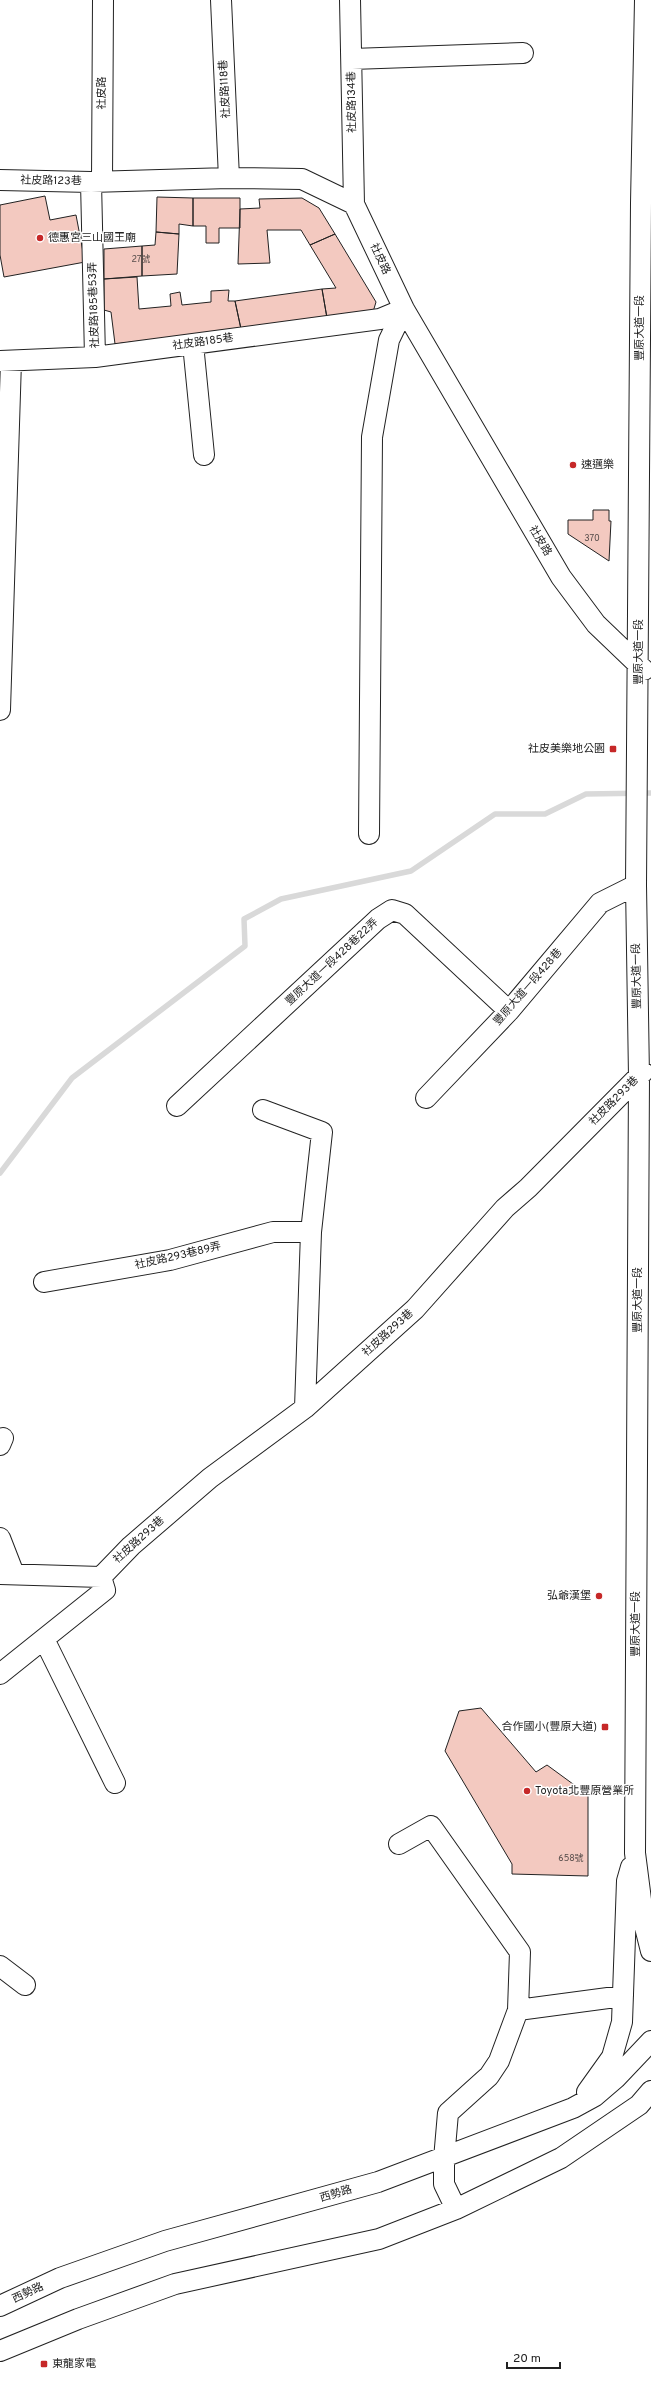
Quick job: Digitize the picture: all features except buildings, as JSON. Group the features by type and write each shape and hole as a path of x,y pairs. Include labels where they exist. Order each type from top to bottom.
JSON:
{"street":[{"name":"社皮路","path":"96,182 103,0"},
{"name":"社皮路118巷","path":"221,0 229,178"},
{"name":"社皮路134巷","path":"350,0 354,204"},
{"name":"豐原大道一段","path":"645,0 645,671 636,884 645,1070 634,1853 644,1923 651,1951"},
{"path":"352,59 523,53"},
{"path":"96,182 229,178 302,179 354,204"},
{"name":"社皮路123巷","path":"0,180 96,182"},
{"name":"社皮路185巷53弄","path":"95,357 96,182"},
{"name":"社皮路","path":"354,204 404,309 561,577 596,624 645,671"},
{"path":"369,834 372,437 389,340 404,309"},
{"name":"社皮路185巷","path":"6,361 95,357 380,319 404,309"},
{"path":"193,344 204,456"},
{"path":"0,710 6,361"},
{"name":"豐原大道一段428巷","path":"426,1098 509,1011 600,903 636,884"},
{"name":"豐原大道一段428巷22弄","path":"177,1106 378,919 392,910 405,914 509,1011"},
{"name":"社皮路293巷","path":"101,1577 131,1546 210,1478 305,1408 415,1309 505,1208 528,1188 645,1070"},
{"path":"263,1110 322,1132 310,1232 305,1408"},
{"name":"社皮路293巷89弄","path":"44,1282 170,1260 273,1232 310,1232"},
{"path":"0,1538 7,1574 101,1577 105,1590 0,1674"},
{"path":"44,1639 115,1783"},
{"path":"399,1844 431,1826 520,1952 518,2010 499,2061 489,2076 448,2113 444,2159 444,2184 456,2210"},
{"path":"573,2108 597,2081 612,2057 622,2022 626,1881 634,1853"},
{"path":"0,1966 26,1985"},
{"path":"518,2010 623,1996"},
{"name":"西勢路","path":"0,2306 60,2278 165,2241 378,2182 444,2159 573,2108 595,2096 616,2078 651,2042"},
{"path":"0,2351 78,2319 175,2284 379,2239 456,2210 561,2158 647,2099"}],"waterway":[{"path":"0,1173 72,1078 245,946 244,919 281,899 411,871 495,814 545,814 586,794 651,793"}],"place":[{"name":"德惠宮三山國王廟","path":"40,238"},
{"name":"速邁樂","path":"573,465"},
{"name":"社皮美樂地公園","path":"613,749"},
{"name":"弘爺漢堡","path":"599,1596"},
{"name":"合作國小(豐原大道)","path":"605,1727"},
{"name":"Toyota北豐原營業所","path":"527,1791"},
{"name":"東龍家電","path":"44,2364"}]}
